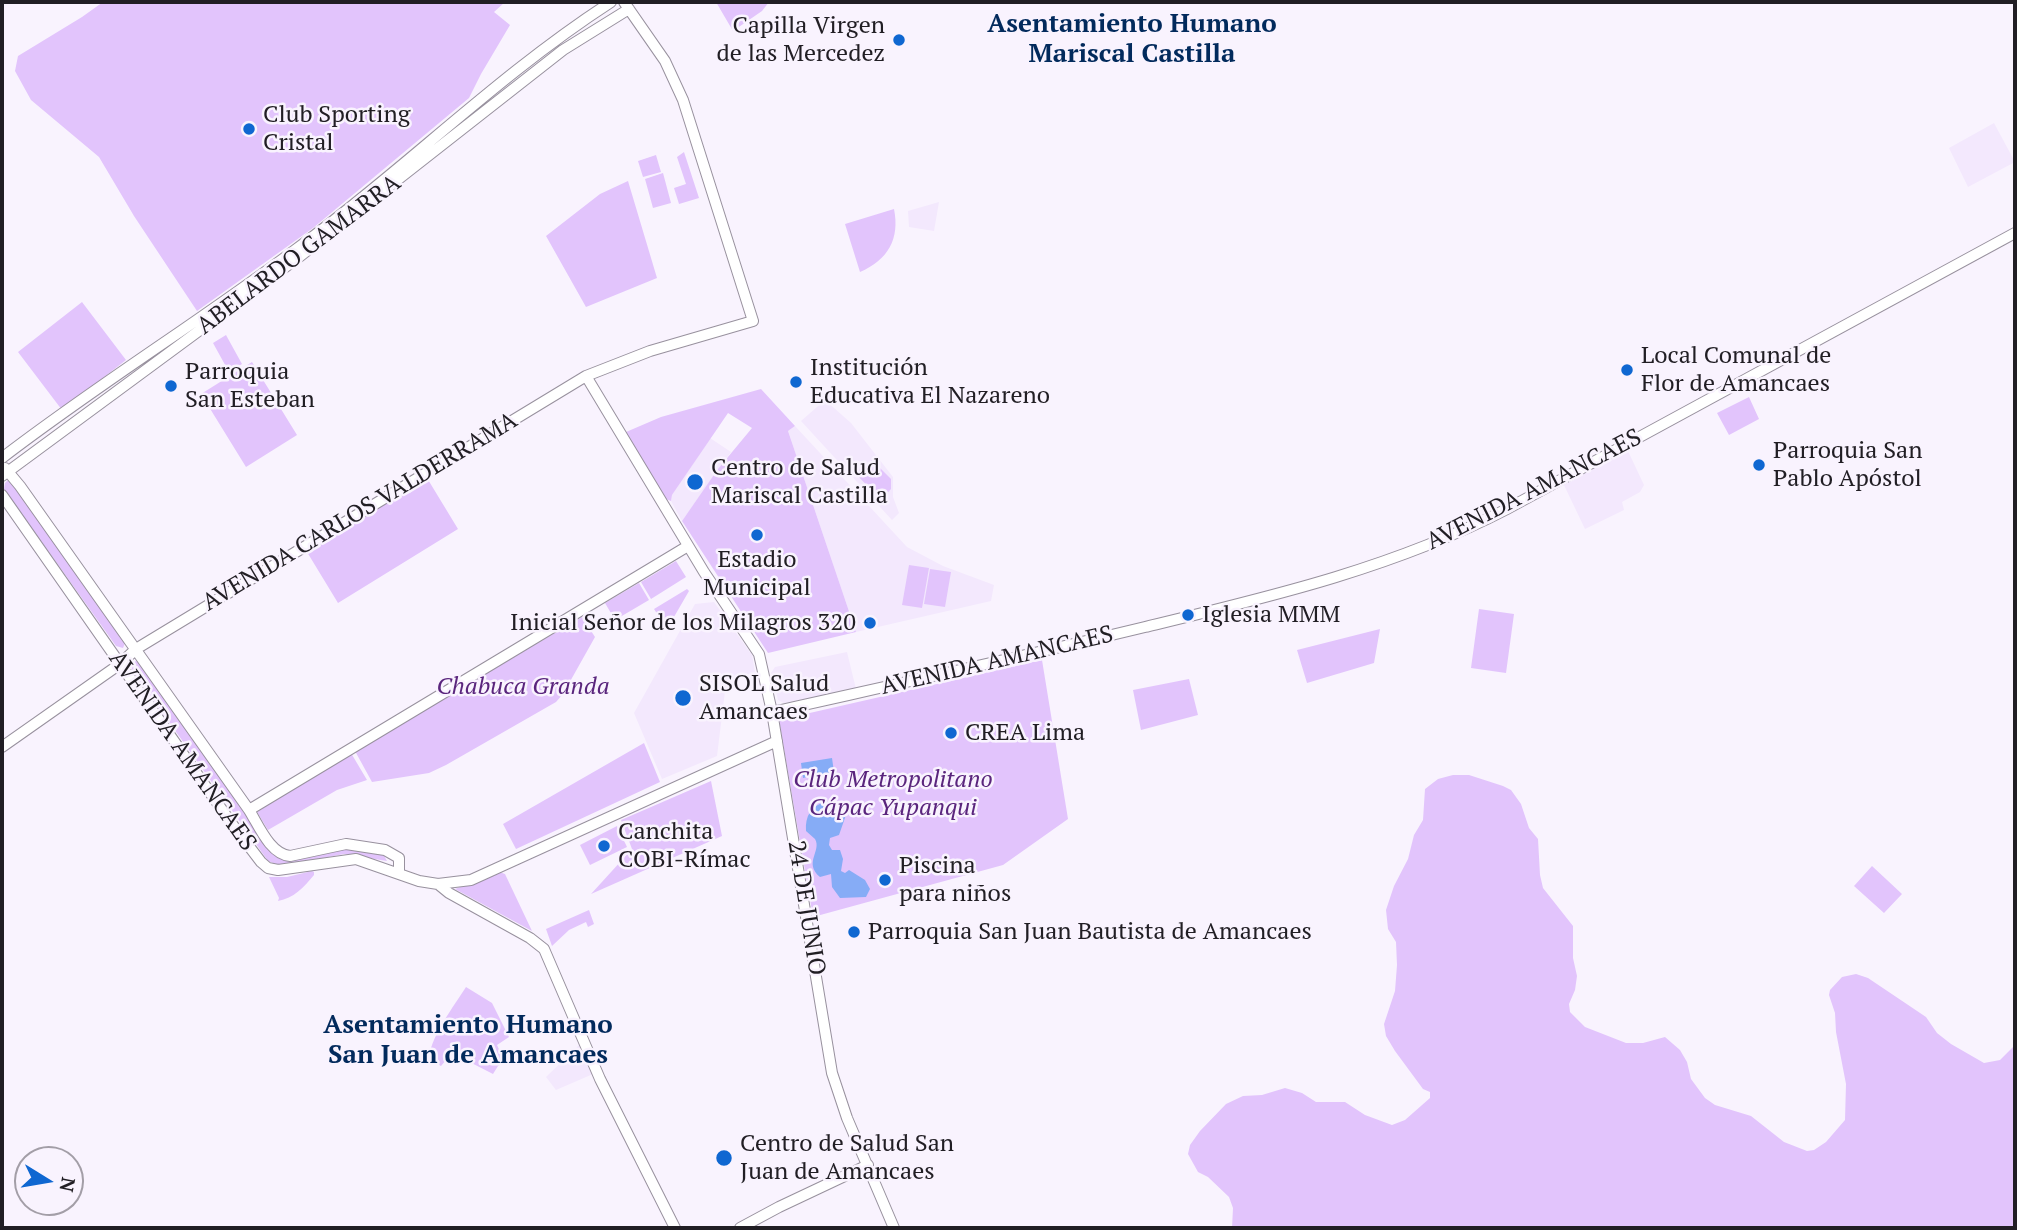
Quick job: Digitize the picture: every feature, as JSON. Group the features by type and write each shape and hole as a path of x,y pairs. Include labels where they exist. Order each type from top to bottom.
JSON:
{"street":[{"name":"ABELARDO GAMARRA","path":"2,458 60,414 296,250 504,79 563,33 611,2"},
{"name":"ABELARDO GAMARRA","path":"4,470 269,280 563,50 626,5"},
{"name":"AVENIDA CARLOS VALDERRAMA","path":"2,747 120,664 136,649 586,376 650,351 753,321 683,100 665,61 626,5"},
{"path":"504,79 513,90"},
{"name":"AVENIDA AMANCAES","path":"772,712 1218,610 1371,568 1456,534 1507,509 2015,233"},
{"name":"24 DE JUNIO","path":"586,376 688,546 759,654 772,712 832,1073 847,1118 894,1228"},
{"name":"AVENIDA AMANCAES","path":"4,470 136,649 249,810 267,840 283,855 297,855 346,844 385,850 399,858 400,872"},
{"name":"AVENIDA AMANCAES","path":"2,495 261,862 268,868 278,870 356,859 400,872 419,881 438,884 471,880 777,741"},
{"path":"249,810 688,546"},
{"path":"438,884 544,949 600,1079 675,1228"},
{"path":"740,1228 867,1165"}],"shaded area":[{"path":"1994,123 2015,162 1968,187 1949,148"},
{"path":"939,202 934,231 909,227 908,211"},
{"path":"825,400 851,423 893,477 893,497 899,513 892,520 801,421"},
{"path":"795,426 907,547 943,566 994,585 991,601 856,632 788,431"},
{"name":"Centro de Salud Mariscal Castilla","path":"710,438 731,452 682,521 671,501 672,495"},
{"path":"1628,451 1644,485 1640,492 1622,502 1624,510 1585,529 1563,483"},
{"name":"SISOL Salud Amancaes","path":"714,602 752,655 755,672 726,683 717,756 662,779 634,713 695,604"},
{"path":"847,652 856,689 784,703 778,700 771,673 775,667"},
{"path":"579,1045 593,1074 556,1090 546,1077"}],"green space":[{"name":"Club Sporting Cristal","path":"103,2 505,2 494,12 510,25 469,98 313,228 197,311 134,216 99,157 31,100 15,71 18,56"},
{"path":"716,2 769,2 762,11 733,31"},
{"path":"684,152 699,198 679,204 674,188 686,184 677,157"},
{"path":"656,155 661,172 643,177 638,161"},
{"path":"663,173 671,203 653,208 645,179"},
{"path":"628,181 657,278 586,307 546,236 600,194"},
{"path":"894,209 895,230 890,247 878,261 860,272 845,224"},
{"path":"82,302 126,360 62,410 18,352"},
{"path":"226,335 242,364 229,372 213,343"},
{"path":"252,362 297,435 246,467 201,394"},
{"name":"Estadio Municipal","path":"761,389 795,426 788,431 856,632 768,653 682,521 718,469 752,428 728,413 672,495 671,501 666,499 626,432 661,417"},
{"path":"1749,397 1759,419 1729,435 1717,413"},
{"path":"872,460 891,479 891,489 881,500 855,473"},
{"path":"427,478 458,529 338,603 307,552"},
{"path":"8,480 12,481 125,643 123,648 116,646 4,489"},
{"path":"676,561 686,577 651,599 641,582"},
{"path":"909,565 929,568 922,608 902,605"},
{"path":"930,569 951,572 945,607 924,604"},
{"path":"639,583 649,600 615,620 605,603"},
{"path":"687,589 689,591 667,629 654,609"},
{"path":"1479,609 1514,614 1506,673 1471,668"},
{"name":"Chabuca Granda","path":"582,617 595,637 556,702 429,773 372,782 355,751"},
{"path":"1380,629 1374,663 1307,683 1297,650"},
{"name":"Club Metropolitano Cápac Yupanqui","path":"1042,660 1068,819 1003,865 813,917 779,720"},
{"path":"136,661 277,856 285,860 335,848 382,852 387,861 344,854 281,866 268,861 132,670 131,664"},
{"path":"1189,679 1198,715 1141,730 1133,690"},
{"path":"644,743 660,782 516,849 503,824"},
{"path":"351,753 367,780 337,790 268,830 257,812"},
{"path":"1469,775 1503,786 1511,790 1521,804 1529,828 1538,839 1543,888 1573,926 1573,958 1577,976 1569,1004 1570,1012 1585,1027 1626,1043 1643,1043 1665,1037 1680,1050 1687,1062 1691,1079 1705,1098 1715,1105 1751,1116 1784,1142 1807,1151 1814,1150 1826,1142 1845,1120 1846,1084 1835,1013 1829,995 1830,990 1842,977 1856,974 1868,978 1926,1017 1937,1033 1951,1044 1984,1063 2000,1060 2015,1045 2015,1228 1232,1228 1233,1208 1229,1197 1208,1177 1198,1172 1188,1154 1190,1145 1200,1131 1226,1104 1243,1096 1262,1095 1285,1088 1302,1093 1316,1102 1345,1102 1365,1115 1392,1125 1405,1120 1430,1098 1430,1092 1423,1089 1386,1036 1384,1024 1395,991 1397,965 1396,942 1388,929 1386,910 1394,886 1408,859 1414,835 1423,820 1425,789 1438,779"},
{"path":"711,781 722,836 591,894 632,849 621,820"},
{"name":"Canchita COBI-Rímac","path":"617,826 627,847 590,865 580,845"},
{"path":"1872,866 1902,894 1884,913 1854,886"},
{"path":"312,871 314,875 302,888 289,898 278,901 269,877 287,877"},
{"path":"499,872 505,874 532,931 455,889"},
{"path":"589,910 594,924 588,927 586,922 569,930 552,946 546,929"},
{"path":"466,987 492,1003 509,1037 497,1045 505,1063 498,1066 493,1074 452,1053 441,1066 430,1060 437,1034"}],"water":[{"path":"832,758 834,772 803,778 801,763"},
{"path":"825,802 836,804 846,815 839,835 830,838 829,845 832,850 840,850 843,859 841,871 845,873 849,870 865,880 870,889 866,897 840,898 832,887 831,874 820,877 815,872 813,862 817,844 806,831 807,821 810,812"}],"place":[{"name":"Capilla Virgen de las Mercedez","path":"899,40"},
{"name":"Club Sporting Cristal","path":"249,129"},
{"name":"Local Comunal de Flor de Amancaes","path":"1627,370"},
{"name":"Institución Educativa El Nazareno","path":"796,382"},
{"name":"Parroquia San Esteban","path":"171,386"},
{"name":"Parroquia San Pablo Apóstol","path":"1759,465"},
{"name":"Centro de Salud Mariscal Castilla","path":"695,482"},
{"name":"Estadio Municipal","path":"757,535"},
{"name":"Iglesia MMM","path":"1188,615"},
{"name":"Inicial Señor de los Milagros 320","path":"870,623"},
{"name":"SISOL Salud Amancaes","path":"683,698"},
{"name":"CREA Lima","path":"951,733"},
{"name":"Canchita COBI-Rímac","path":"604,846"},
{"name":"Piscina para niños","path":"885,880"},
{"name":"Parroquia San Juan Bautista de Amancaes","path":"854,932"},
{"name":"Centro de Salud San Juan de Amancaes","path":"724,1158"}],"district":[{"name":"Asentamiento Humano Mariscal Castilla","path":"1132,40"},
{"name":"Asentamiento Humano San Juan de Amancaes","path":"468,1041"}]}
